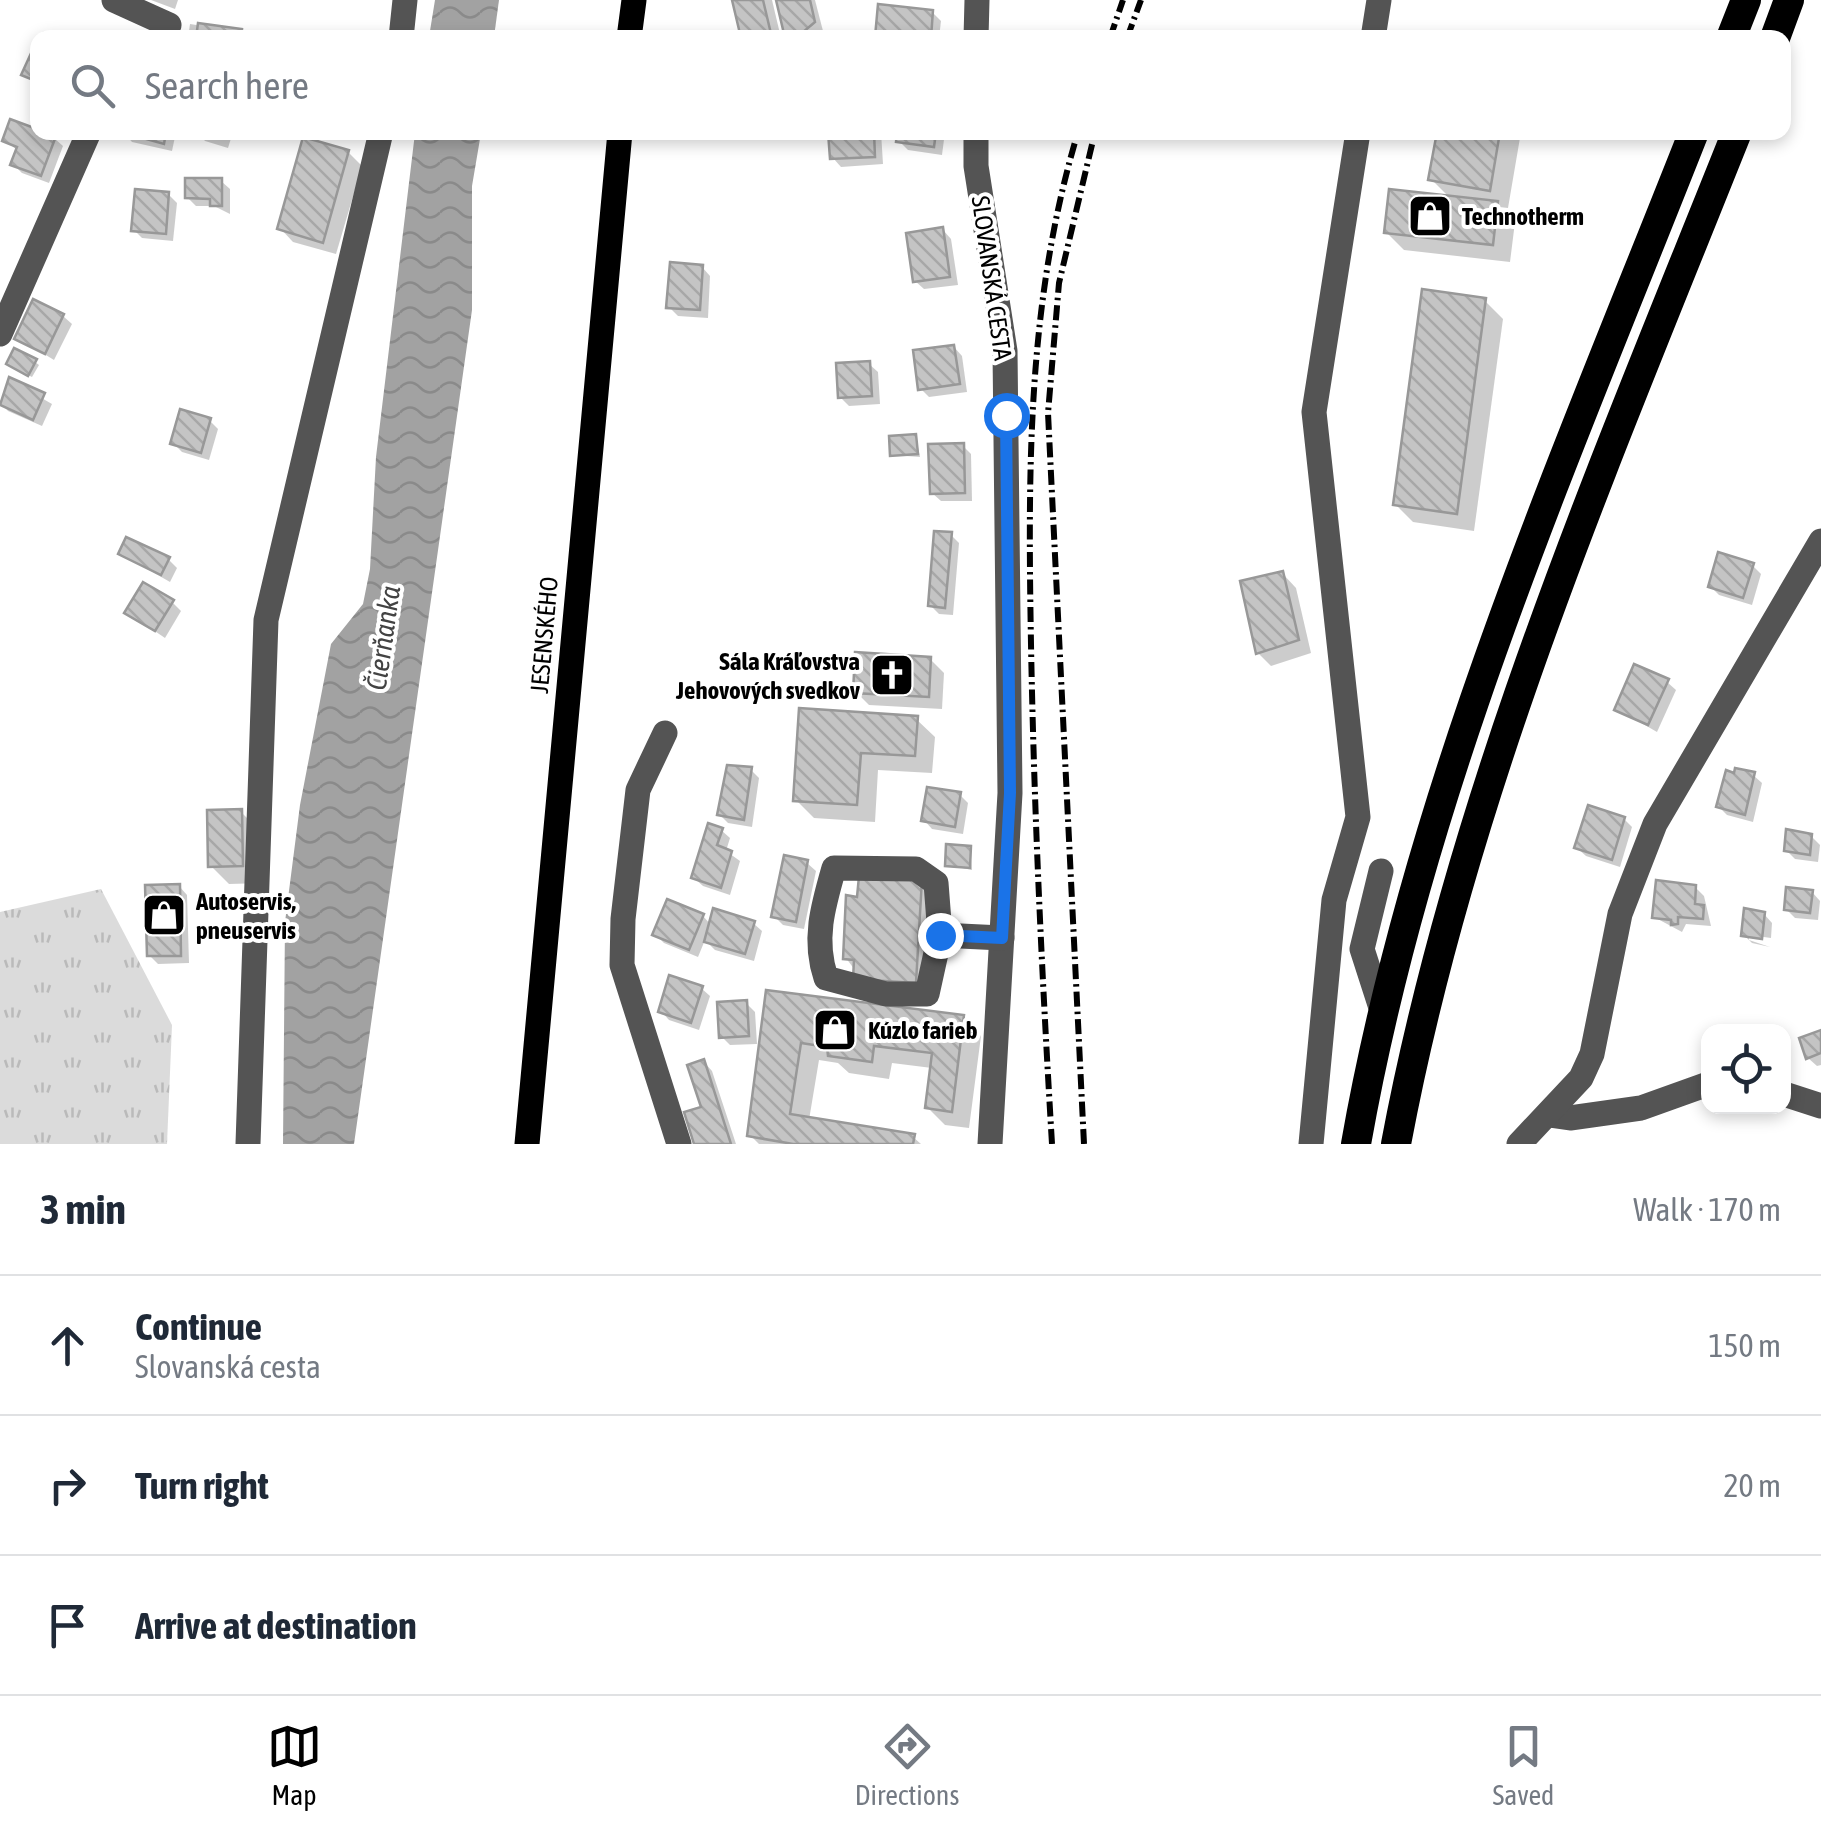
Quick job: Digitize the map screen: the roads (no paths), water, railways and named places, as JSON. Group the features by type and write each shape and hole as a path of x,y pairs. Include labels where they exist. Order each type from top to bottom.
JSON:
{"highway":[{"path":"1735,30 1746,0"},
{"path":"1777,30 1790,0"},
{"path":"1356,1144 1382,1011 1444,782 1539,525 1691,140"},
{"path":"1396,1144 1432,972 1481,801 1575,543 1734,140"}],"main road":[{"path":"630,30 634,0"},
{"name":"JESENSKÉHO","path":"527,1144 619,140"}],"street":[{"path":"114,0 167,21"},
{"path":"402,30 406,0"},
{"path":"976,30 977,0"},
{"path":"1374,30 1379,0"},
{"path":"0,334 85,140"},
{"path":"248,1144 266,620 380,140"},
{"name":"SLOVANSKÁ CESTA","path":"976,140 976,166 1005,351 1010,793 990,1144"},
{"path":"1311,1144 1334,900 1358,817 1314,412 1357,140"},
{"path":"1519,1144 1550,1116 1582,1078 1592,1054 1620,914 1655,824 1821,540"},
{"path":"665,733 638,790 623,919 622,965 679,1144"},
{"path":"834,868 916,869 936,883 940,935 927,994 886,994 826,978 818,955 822,910 834,868"},
{"path":"1381,871 1362,949 1382,1011"},
{"path":"940,935 1002,938"},
{"path":"1550,1116 1588,1116 1641,1108 1701,1087"},
{"path":"1791,1096 1821,1106"}],"water":[{"path":"435,0 499,0 495,30 430,30"},
{"name":"Čierňanka","path":"414,140 480,140 472,186 472,310 354,1144 283,1144 285,922 300,805 331,644 363,604 370,569 376,457"}],"railway":[{"path":"1113,30 1123,0"},
{"path":"1130,30 1141,0"},
{"path":"1052,1144 1034,769 1031,450 1040,322 1049,259 1076,140"},
{"path":"1084,1144 1048,413 1059,283 1093,140"}],"place":[{"name":"Technotherm","path":"1430,216"},
{"name":"Sála Kráľovstva Jehovových svedkov","path":"892,675"},
{"name":"Autoservis, pneuservis","path":"164,915"},
{"name":"Kúzlo farieb","path":"835,1030"}]}
